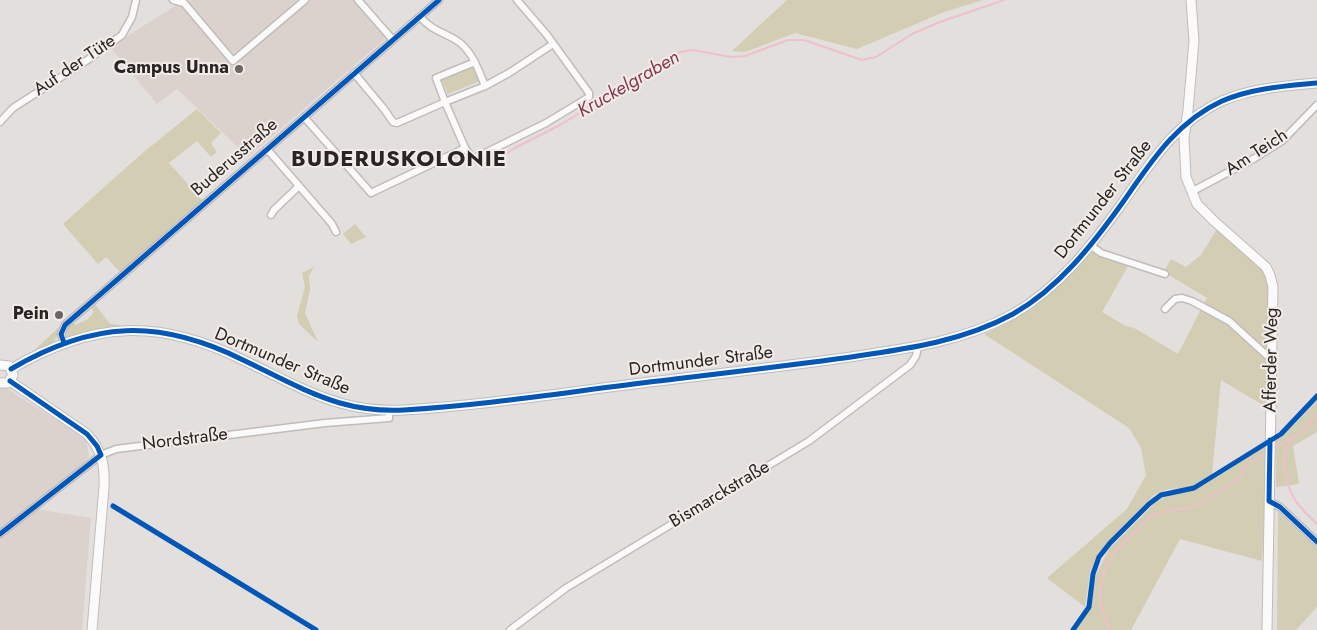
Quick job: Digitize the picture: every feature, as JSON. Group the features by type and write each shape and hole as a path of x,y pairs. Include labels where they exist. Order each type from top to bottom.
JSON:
{"main road":[{"name":"Afferder Weg","path":"1191,0 1194,41 1184,138 1186,177 1197,204 1260,261 1269,272 1273,287 1267,630"},
{"name":"Dortmunder Straße","path":"11,369 64,343 85,336 119,330 159,332 206,344 240,358 316,395 341,404 389,410 423,409 521,398 801,364 918,347 988,326 1014,313 1051,285 1090,246 1158,152 1186,124 1212,106 1242,94 1317,82"},
{"path":"0,363 8,366 13,375 10,381 5,384 0,383"},
{"path":"10,381 87,434 97,446 101,455 105,473 92,630"}],"street":[{"name":"Auf der Tüte","path":"0,122 20,102 86,61 122,35 132,17 136,0"},
{"path":"173,0 185,1 233,62 305,0"},
{"path":"358,0 393,40"},
{"name":"Buderusstraße","path":"64,343 61,334 65,325 439,0"},
{"path":"475,62 436,78 465,148 473,159 546,123 589,98 589,93 553,44 516,0"},
{"path":"420,17 429,27 459,42 475,62 485,86"},
{"path":"354,74 395,123 485,86 517,68 553,44"},
{"name":"Am Teich","path":"1192,192 1282,141 1317,105"},
{"name":"Buderusstraße","path":"304,117 371,193 465,148"},
{"path":"267,149 332,224 336,232"},
{"path":"271,215 299,186"},
{"path":"1090,246 1100,253 1165,274"},
{"path":"1165,309 1175,299 1182,298 1192,301 1230,321 1272,360"},
{"name":"Bismarckstraße","path":"510,630 566,588 809,441 910,365 916,356 918,347"},
{"name":"Nordstraße","path":"0,534 101,455 116,448 325,423 389,418 389,410"},
{"path":"1269,501 1280,507 1317,542"}],"shaded area":[{"name":"Campus Unna","path":"184,0 354,0 386,38 248,157 177,89 157,104 110,47"},
{"path":"787,0 983,0 944,12 857,49 795,33 745,52 732,51"},
{"path":"473,65 480,81 448,94 441,78"},
{"path":"197,109 221,133 211,143 217,152 211,157 197,141 169,163 202,200 120,272 106,257 98,264 63,224 139,156"},
{"path":"355,224 366,237 351,244 343,234"},
{"path":"1217,229 1263,270 1269,288 1268,353 1203,305 1207,298 1164,272 1171,259 1186,267 1201,255"},
{"path":"1092,252 1129,264 1102,312 1124,325 1136,329 1178,354 1201,309 1230,324 1268,361 1266,407 1221,380 1212,474 1194,486 1168,489 1154,495 1115,535 1099,553 1090,572 1085,607 1047,578 1127,509 1146,475 1141,448 1129,428 984,334 1015,318 1043,299"},
{"path":"314,267 309,276 310,290 305,313 318,342 299,324 297,316 305,287 302,273"},
{"path":"94,303 110,324 120,325 120,327 68,337 65,333 67,327 73,322 75,325 88,319 94,312 90,307"},
{"path":"60,328 58,334 53,342 45,348 30,354"},
{"path":"0,384 86,439 89,456 83,466 30,508 91,518 82,630 0,630"},
{"path":"1317,401 1317,432 1293,446 1299,484 1276,487 1276,439 1291,428"},
{"path":"1267,444 1262,561 1180,539 1131,630 1076,630 1091,608 1096,575 1109,549 1157,501 1201,486"},
{"path":"1278,512 1317,548 1317,607 1296,630 1277,630"}],"waterway":[{"name":"Kruckelgraben","path":"488,168 513,149 560,125 680,52 693,50 731,57 745,56 788,40 804,40 862,60 876,57 912,34 940,22 1004,0"},
{"path":"1274,448 1302,432 1317,415"},
{"path":"1291,439 1287,446 1285,457 1286,478 1291,494 1299,506 1317,524"},
{"path":"1110,630 1100,602 1100,594 1105,567 1114,553 1151,516 1174,509 1194,507 1229,486 1240,477 1247,465 1268,452"}],"cycle path":[{"path":"64,343 61,334 65,325 439,0"},
{"path":"11,369 41,353 70,341 98,334 126,331 154,332 182,337 212,346 327,399 364,408 396,410 468,405 769,368 927,344 949,339 992,324 1013,314 1045,291 1087,249 1112,218 1154,158 1191,120 1222,101 1245,93 1269,88 1317,83"},
{"path":"0,534 101,455 97,446 87,434 10,381"},
{"path":"1073,630 1089,607 1093,574 1099,557 1110,543 1149,504 1161,495 1194,488 1281,434 1317,396"},
{"path":"1270,440 1269,501 1280,507 1317,542"},
{"path":"113,506 316,630"}],"place":[{"name":"Campus Unna","path":"239,69"},
{"name":"Pein","path":"59,315"}],"district":[{"name":"BUDERUSKOLONIE","path":"399,161"}]}
